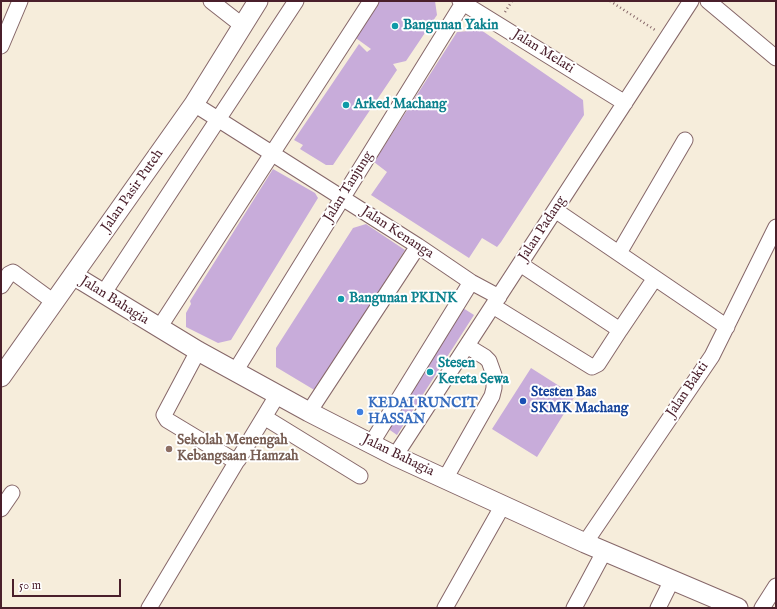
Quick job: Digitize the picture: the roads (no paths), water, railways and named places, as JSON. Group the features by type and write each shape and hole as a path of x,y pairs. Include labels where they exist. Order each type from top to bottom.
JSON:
{"main road":[{"name":"Jalan Pasir Puteh","path":"4,366 54,302 194,104 258,1"},
{"name":"Jalan Bahagia","path":"73,275 198,351 236,370 309,412 371,444 604,552 738,608"}],"street":[{"path":"1,46 20,1"},
{"path":"211,1 243,26"},
{"path":"103,294 296,1"},
{"path":"159,328 274,154 372,1"},
{"name":"Jalan Padang","path":"395,456 691,1"},
{"path":"708,1 776,58"},
{"name":"Jalan Melati","path":"461,2 625,103"},
{"name":"Jalan Tanjung","path":"236,370 343,198 461,2"},
{"name":"Jalan Kenanga","path":"194,104 418,246 471,282 496,302 592,367 598,364 620,330"},
{"path":"619,253 685,140"},
{"path":"555,210 727,327"},
{"name":"Jalan Bakti","path":"584,543 712,356 771,251 776,227"},
{"path":"309,412 418,246"},
{"path":"520,264 620,330 655,278"},
{"path":"1,286 9,274 13,272 54,302"},
{"path":"371,444 471,282"},
{"path":"445,479 492,396 494,388 494,375 489,361 467,346"},
{"path":"198,351 164,416 167,420 237,461"},
{"path":"148,608 278,394"},
{"path":"264,417 360,476"},
{"path":"1,509 12,493"},
{"path":"445,608 503,505"},
{"path":"574,608 604,552"},
{"path":"658,608 672,580"},
{"path":"762,608 776,586"}],"place":[{"name":"Bangunan Yakin","path":"395,26"},
{"name":"Arked Machang","path":"346,105"},
{"name":"Bangunan PKINK","path":"341,299"},
{"name":"Stesen Kereta Sewa","path":"430,372"},
{"name":"Stesten Bas SKMK Machang","path":"523,401"},
{"name":"KEDAI RUNCIT HASSAN","path":"360,412"},
{"name":"Sekolah Menengah Kebangsaan Hamzah","path":"169,449"}]}
